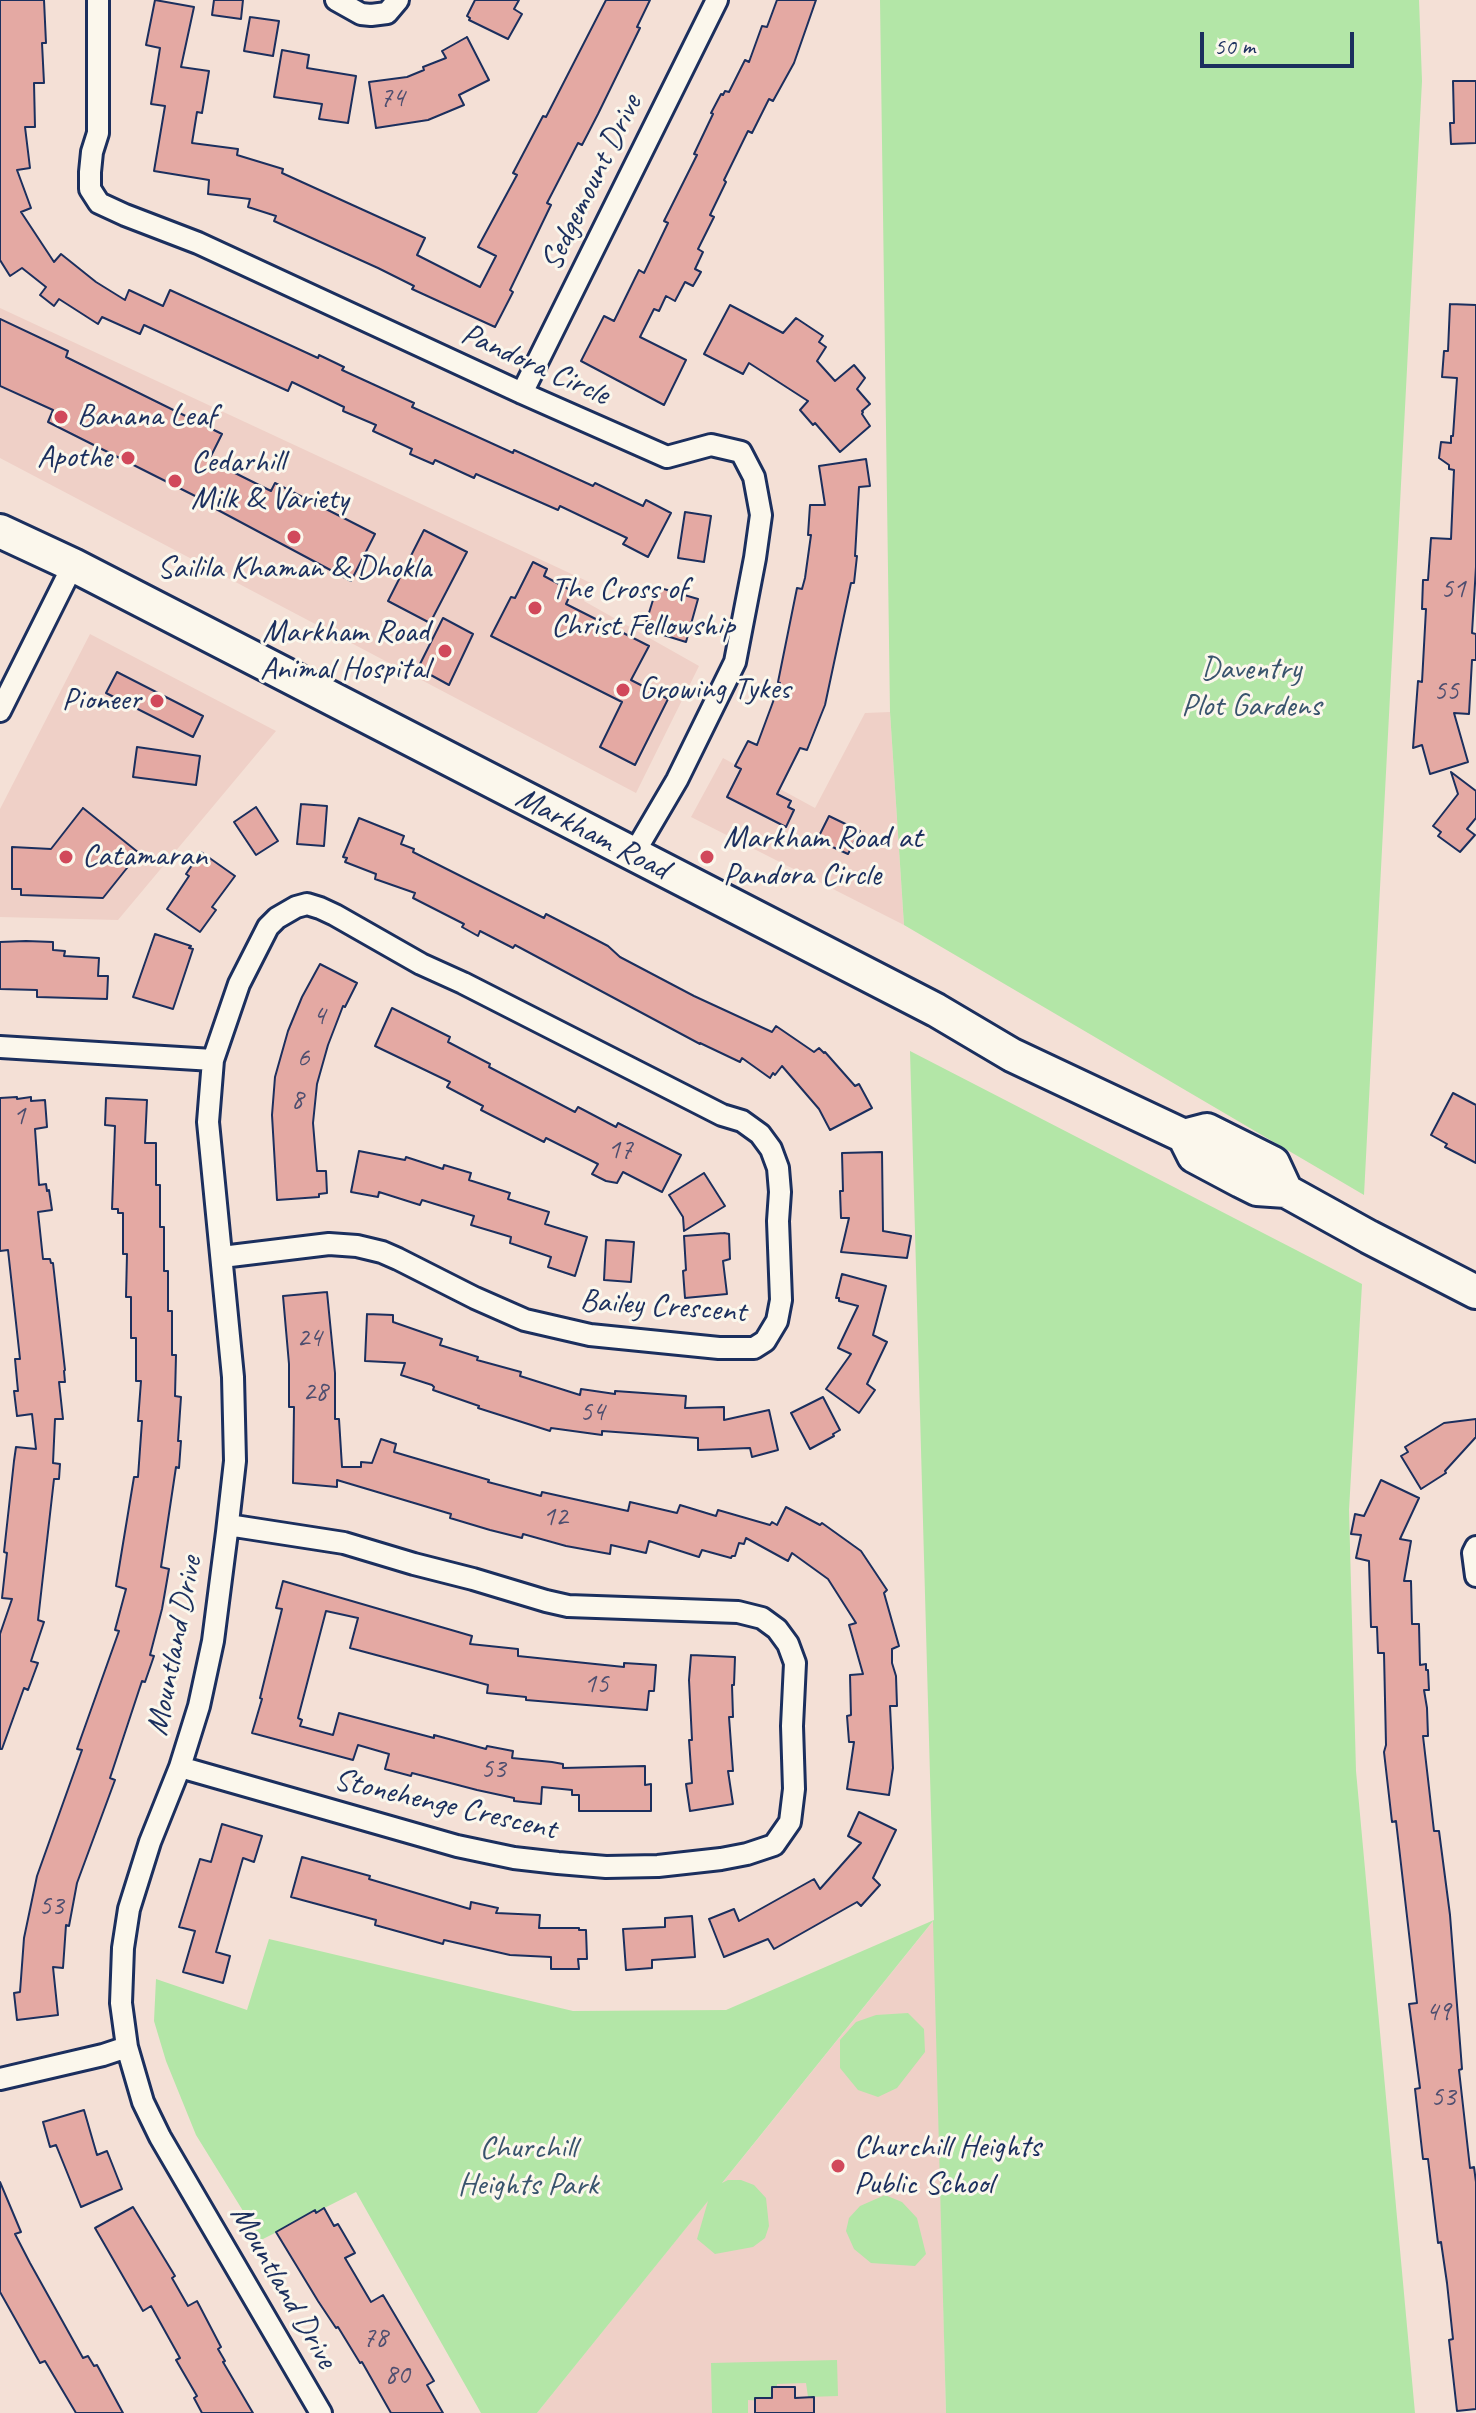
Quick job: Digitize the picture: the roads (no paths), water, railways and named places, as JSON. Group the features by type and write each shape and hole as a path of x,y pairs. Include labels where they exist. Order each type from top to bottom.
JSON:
{"main road":[{"name":"Markham Road","path":"0,531 73,565 936,1010 1012,1055 1184,1136 1207,1130 1273,1163 1286,1191 1476,1292"}],"street":[{"name":"Pandora Circle","path":"98,0 98,133 92,152 90,189 99,203 198,243 667,457 711,445 741,452 754,477 761,515 735,662 677,780 633,855"},
{"path":"336,0 361,14 371,15 387,13 398,0"},
{"name":"Sedgemount Drive","path":"522,393 717,0"},
{"path":"0,710 73,565"},
{"name":"Bailey Crescent","path":"222,1257 329,1244 357,1246 398,1259 525,1320 590,1335 719,1348 754,1348 765,1341 777,1321 781,1300 778,1168 771,1149 760,1134 742,1121 722,1115 421,964 335,915 307,904 296,907"},
{"name":"Mountland Drive","path":"296,907 277,918 263,937 239,984 213,1060 208,1122 233,1377 235,1461 211,1655 180,1767 150,1842 129,1909 123,1948 121,2003 127,2047 143,2102 160,2137 321,2413"},
{"path":"0,1047 213,1060"},
{"name":"Stonehenge Crescent","path":"180,1767 457,1846 558,1863 606,1867 658,1866 721,1859 774,1845 790,1822 794,1789 792,1726 795,1663 783,1636 762,1618 738,1612 568,1606 344,1543 228,1525"},
{"path":"1476,1547 1473,1553 1476,1576"},
{"path":"0,2079 127,2047"}],"place":[{"name":"Banana Leaf","path":"61,417"},
{"name":"Apothe","path":"128,458"},
{"name":"Cedarhill Milk & Variety","path":"175,481"},
{"name":"Sailila Khaman & Dhokla","path":"294,537"},
{"name":"The Cross of Christ Fellowship","path":"535,608"},
{"name":"Markham Road Animal Hospital","path":"445,651"},
{"name":"Growing Tykes","path":"623,690"},
{"name":"Pioneer","path":"157,701"},
{"name":"Catamaran","path":"66,857"},
{"name":"Markham Road at Pandora Circle","path":"707,857"},
{"name":"Churchill Heights Public School","path":"838,2166"}],"park label":[{"name":"Daventry Plot Gardens","path":"1251,688"},
{"name":"Churchill Heights Park","path":"528,2168"}]}
